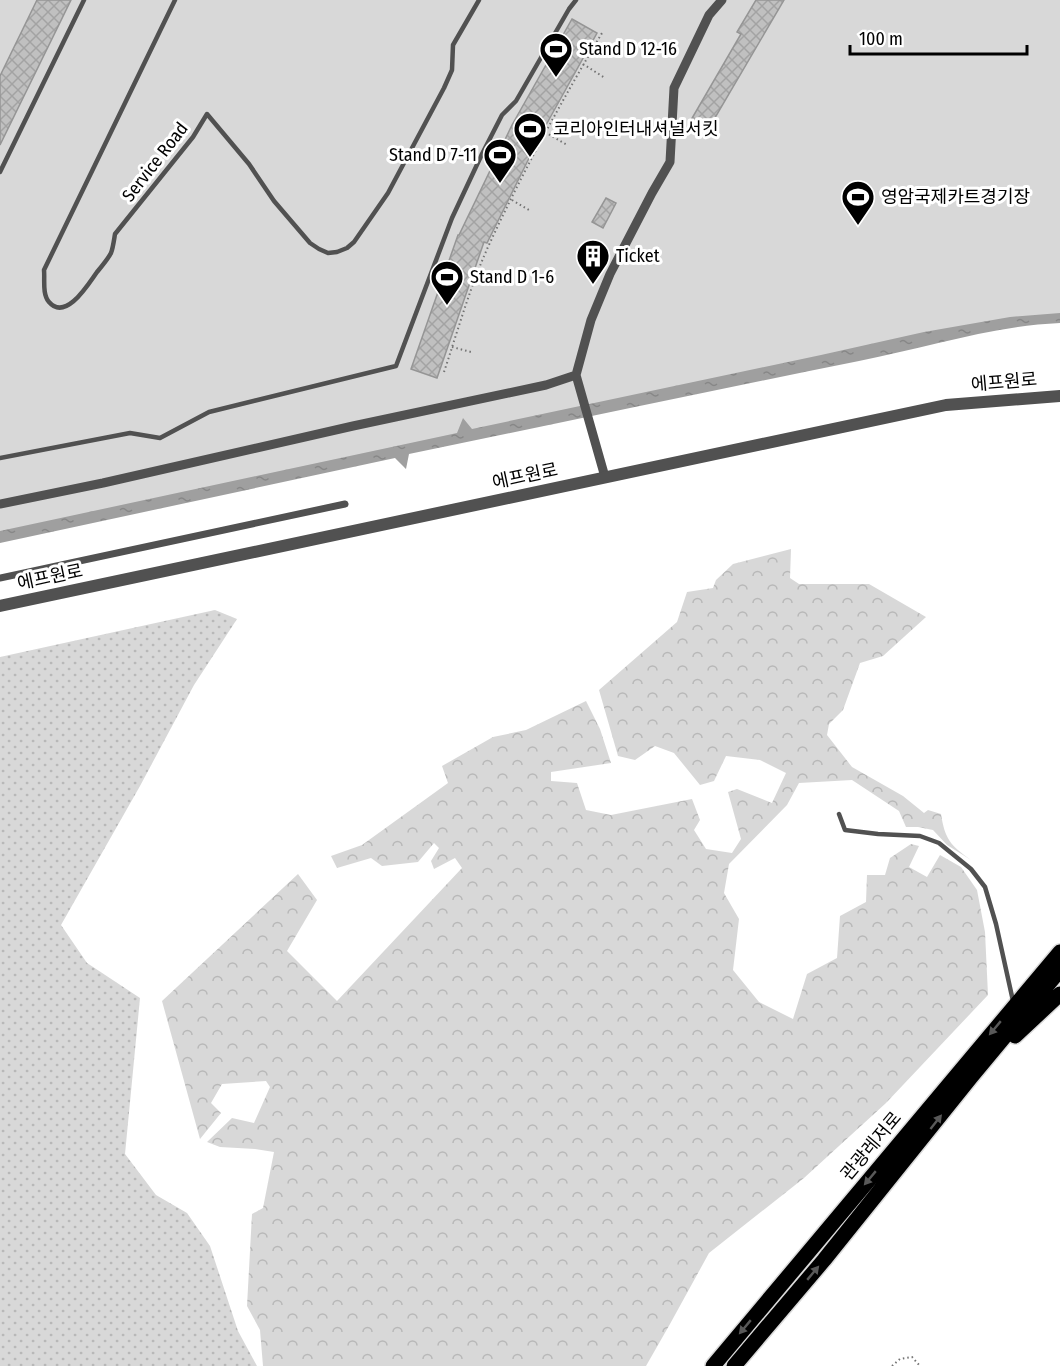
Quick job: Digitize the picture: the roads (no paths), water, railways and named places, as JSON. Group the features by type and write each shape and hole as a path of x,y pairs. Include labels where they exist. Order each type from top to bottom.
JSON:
{"highway":[{"name":"관광레저로","path":"713,1366 1060,952"},
{"name":"관광레저로","path":"734,1366 839,1242 1060,970"},
{"path":"971,1077 1060,994"}],"street":[{"path":"605,477 576,375 591,320 610,274 670,162 674,88 709,15 722,0"},
{"path":"0,504 103,483 364,423 546,386 576,375"},
{"name":"에프원로","path":"0,606 946,405 1060,396"},
{"path":"0,578 345,504"}],"lane":[{"path":"0,172 84,0"},
{"name":"Service Road","path":"176,0 44,270 46,296 54,306 61,308 69,305 81,294 111,252 115,234 193,137 207,114 249,164 274,201 310,243 328,253 347,248 354,242 400,172 444,88 452,70 453,45 479,0"},
{"path":"0,458 130,433 160,438 209,412 396,366 452,218 482,154 502,115 516,101 576,0"},
{"path":"839,814 845,830 920,836 939,843 971,869 985,887 996,924 1014,1006"}],"water":[{"path":"1060,313 1060,323 984,333 884,356 409,454 406,469 395,458 0,543 0,531 457,433 463,418 472,429 924,332 1010,317"}],"place":[{"name":"Stand D 12-16","path":"556,78"},
{"name":"코리아인터내셔널서킷","path":"530,158"},
{"name":"Stand D 7-11","path":"500,184"},
{"name":"영암국제카트경기장","path":"858,226"},
{"name":"Ticket","path":"593,285"},
{"name":"Stand D 1-6","path":"447,306"}]}
